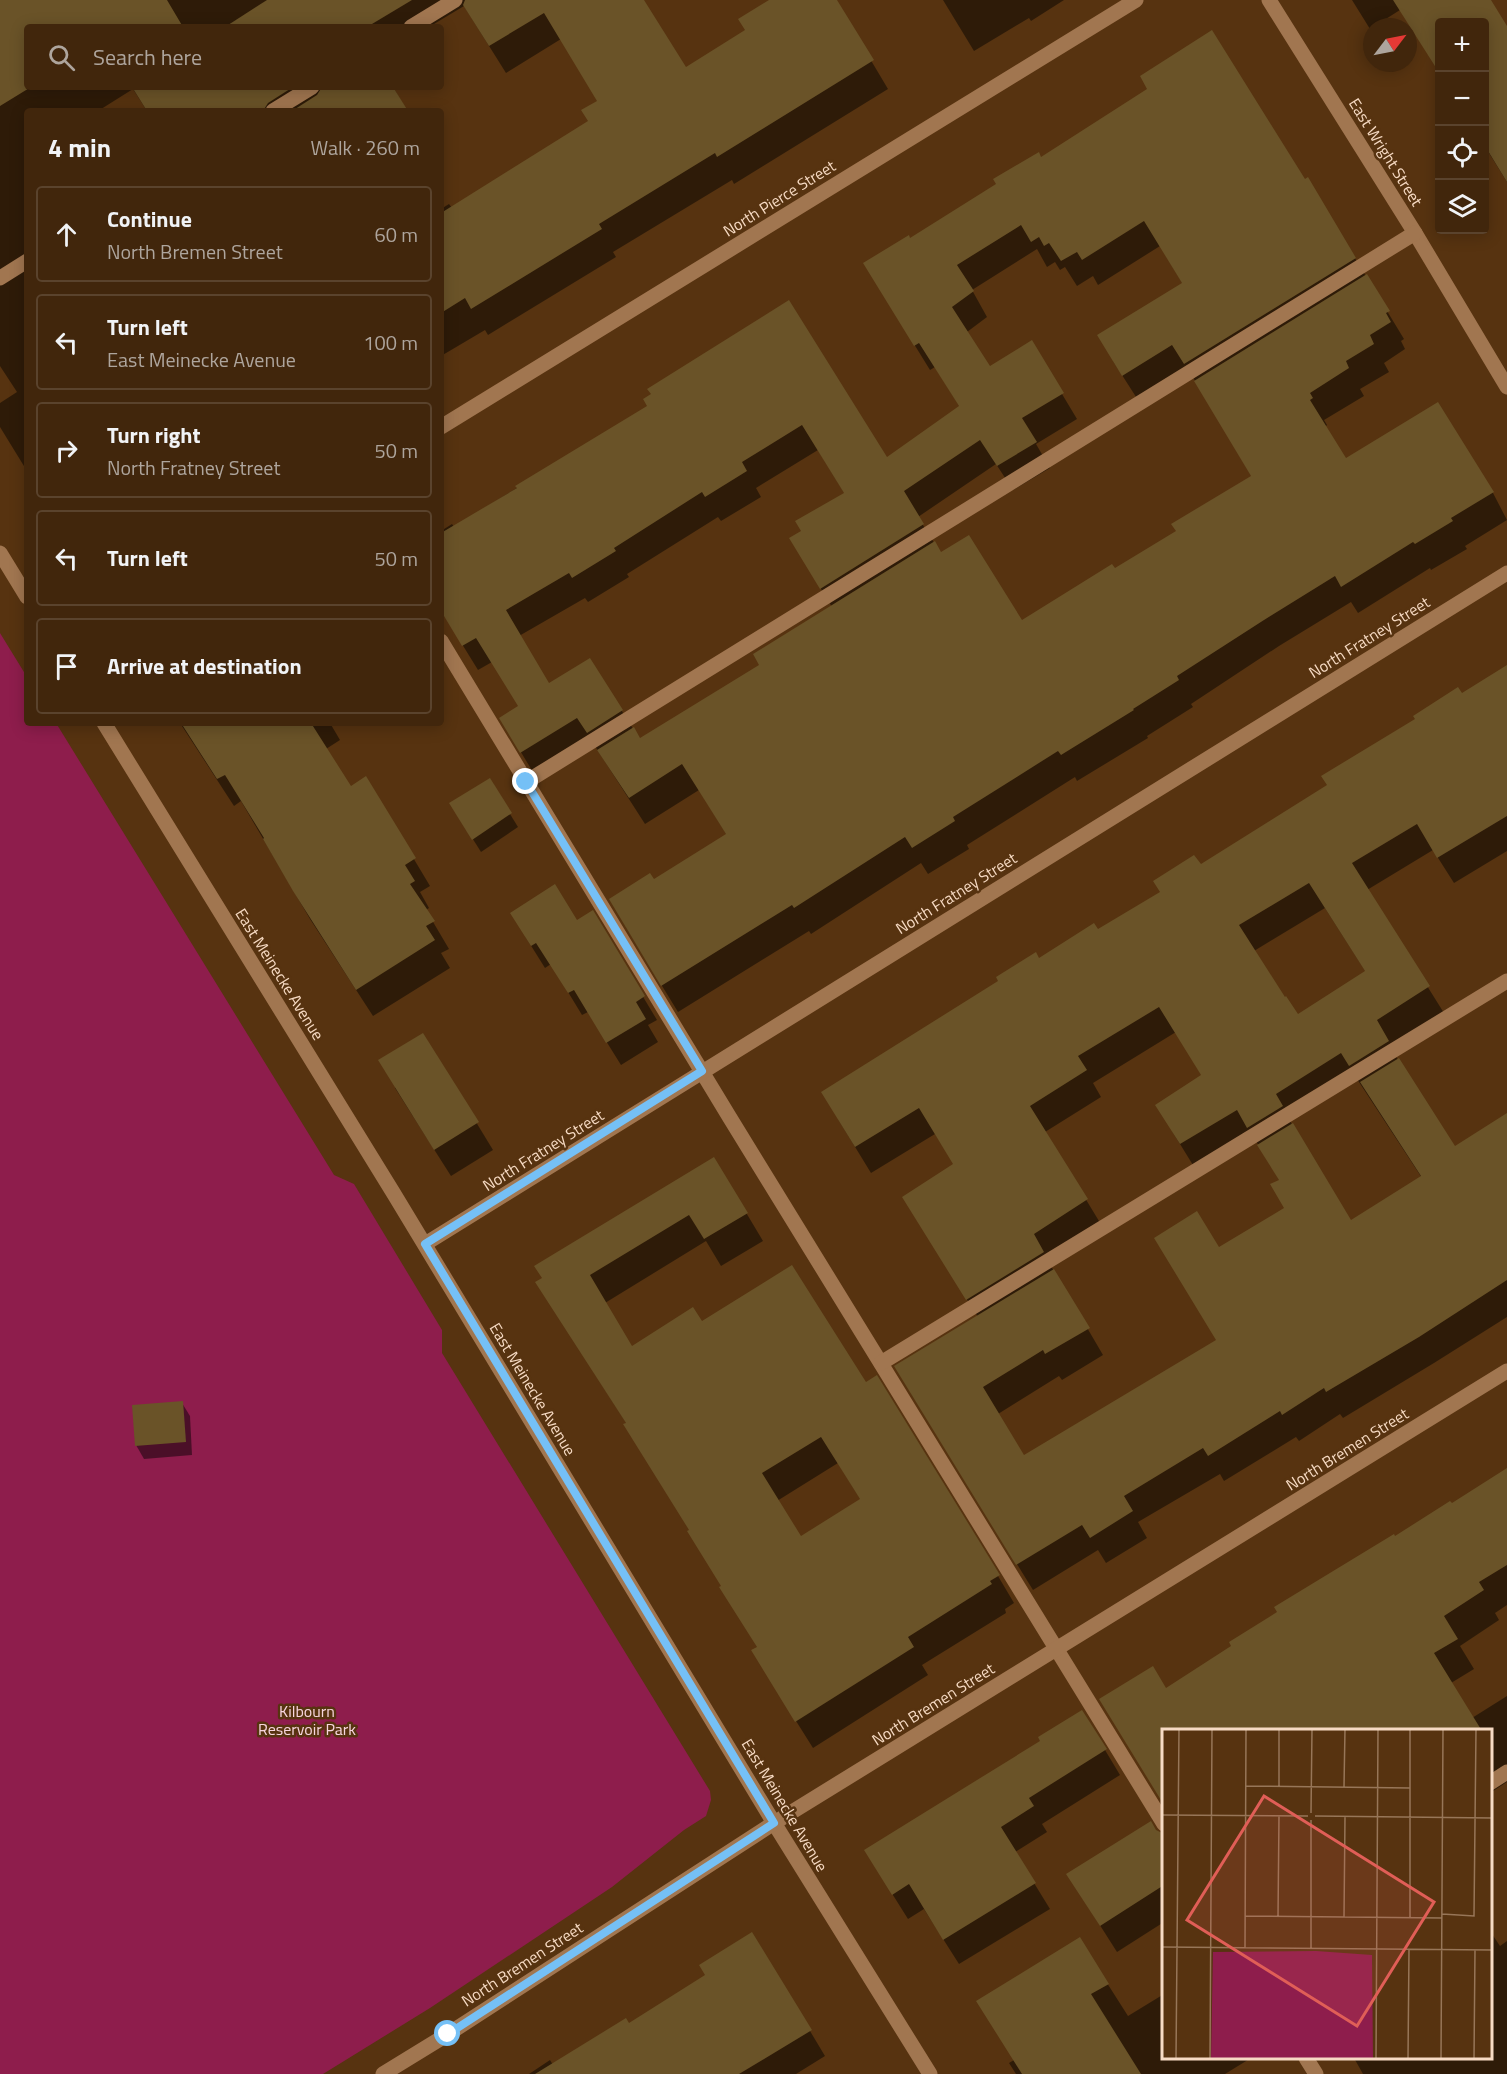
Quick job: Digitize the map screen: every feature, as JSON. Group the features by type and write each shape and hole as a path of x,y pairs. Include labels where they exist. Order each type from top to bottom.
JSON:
{"street":[{"path":"416,24 455,0"},
{"name":"North Pierce Street","path":"444,425 1136,0"},
{"name":"East Wright Street","path":"1269,0 1415,233 1507,387"},
{"path":"278,108 307,90"},
{"path":"526,782 1415,233"},
{"path":"0,278 24,263"},
{"path":"0,553 24,592"},
{"name":"North Fratney Street","path":"425,1244 1507,573"},
{"path":"444,645 702,1071 1162,1821"},
{"name":"East Meinecke Avenue","path":"106,726 425,1244 774,1823 930,2074"},
{"path":"881,1364 1507,981"},
{"name":"North Bremen Street","path":"383,2074 774,1823 1507,1371"},
{"path":"1492,1782 1507,1772"},
{"path":"1307,2059 1316,2074"}],"green space":[{"name":"Kilbourn Reservoir Park","path":"0,633 24,672 24,726 58,726 334,1175 354,1184 442,1330 442,1353 710,1791 711,1800 706,1816 684,1830 612,1887 430,2008 323,2074 0,2074"}],"building":[{"path":"0,0 167,0 181,24 24,24 24,90 26,90 0,106"},
{"path":"267,0 412,0 372,24 230,24"},
{"path":"465,0 644,0 686,67 745,30 738,19 769,0 837,0 874,60 717,157 715,153 599,224 602,229 471,309 465,298 444,311 444,211 588,121 581,110 597,101 544,13 489,46 463,5"},
{"path":"1393,0 1491,0 1507,26 1507,182 1489,153 1489,18 1435,18 1435,66 1417,38 1417,18 1404,18"},
{"path":"1212,30 1305,179 1308,177 1356,258 1184,364 1172,345 1122,376 1097,335 1182,283 1144,221 1082,260 1077,252 1061,261 1049,243 1044,246 1039,237 1031,242 1021,225 957,265 974,291 952,307 990,366 1032,340 1064,393 1022,418 1037,442 997,466 980,440 904,491 924,524 820,589 789,538 801,531 795,521 844,493 802,425 742,462 747,471 705,497 702,492 614,548 616,551 572,578 569,573 506,610 549,683 590,658 623,710 587,733 577,718 520,753 499,718 518,706 476,638 462,646 444,616 444,531 647,406 643,399 651,394 647,389 789,300 887,457 959,406 919,343 914,346 863,263 909,235 910,238 996,184 993,179 1039,152 1041,157 1147,89 1140,76"},
{"path":"134,90 288,90 268,103 265,108 145,108"},
{"path":"320,90 395,90 406,108 297,108 317,95"},
{"path":"1367,274 1390,311 1386,313 1391,322 1370,335 1374,344 1346,361 1349,368 1310,393 1313,398 1310,400 1346,458 1438,402 1494,492 1451,518 1453,521 1415,544 1413,542 1341,587 1335,576 1177,676 1179,680 1134,710 1061,755 1058,751 953,817 955,821 912,848 905,837 794,908 792,905 661,986 609,899 650,873 654,879 726,834 682,764 629,798 597,750 634,727 640,738 759,665 753,654 935,541 941,552 969,535 1022,620 1112,564 1115,568 1176,531 1171,524 1251,476 1194,381"},
{"path":"1507,665 1507,816 1437,858 1417,824 1352,863 1430,986 1377,1020 1389,1041 1349,1066 1341,1053 1276,1094 1283,1106 1247,1128 1237,1110 1180,1144 1155,1105 1201,1075 1159,1007 1078,1056 1087,1070 1030,1106 1088,1199 1034,1234 1044,1252 966,1300 902,1197 953,1164 919,1108 855,1147 821,1092 998,981 996,977 1036,952 1039,958 1094,923 1098,929 1160,892 1153,881 1194,855 1201,864 1327,785 1321,776 1415,719 1413,716 1458,687 1462,693","holes":["1309,883 1365,971 1298,1014 1239,925"]},
{"path":"183,726 313,726 351,786 366,776 416,858 405,865 415,881 410,884 435,921 426,926 435,940 356,990 293,891 225,775 217,779"},
{"path":"490,778 512,813 472,840 449,803"},
{"path":"555,884 577,920 593,910 645,996 636,1002 646,1019 606,1043 574,990 568,993 536,943 531,946 510,913"},
{"path":"423,1033 479,1122 434,1150 378,1060"},
{"path":"1399,1058 1455,1146 1507,1113 1507,1280 1419,1337 1326,1392 1324,1388 1282,1415 1280,1411 1208,1456 1203,1448 1124,1496 1133,1511 1090,1538 1082,1525 1016,1565 894,1366 1054,1269 1090,1328 1045,1354 1043,1350 983,1387 1024,1455 1216,1340 1154,1238 1197,1211 1219,1247 1284,1208 1270,1184 1279,1180 1257,1145 1293,1123 1351,1220 1421,1176 1360,1082"},
{"path":"714,1157 748,1213 704,1239 689,1215 590,1275 632,1346 693,1307 702,1321 792,1265 866,1382 877,1375 1000,1575 990,1581 992,1584 908,1637 914,1647 795,1722 751,1650 757,1647 719,1587 721,1586 687,1531 689,1530 623,1424 626,1423 535,1282 542,1278 534,1266","holes":["821,1437 860,1499 801,1536 762,1473"]},
{"path":"183,1401 186,1442 135,1446 132,1405"},
{"path":"1507,1468 1507,1565 1479,1582 1484,1590 1444,1616 1458,1639 1434,1653 1481,1729 1162,1729 1162,1802 1099,1699 1153,1666 1166,1688 1231,1646 1229,1642 1277,1612 1274,1607 1450,1501 1452,1503"},
{"path":"1082,1710 1107,1749 1029,1798 1034,1806 1001,1827 1036,1883 943,1940 909,1884 892,1895 864,1850 1040,1741 1038,1737"},
{"path":"1151,1821 1156,1830 1162,1833 1162,1886 1100,1926 1066,1874"},
{"path":"752,1932 812,2030 739,2074 535,2074 626,2018 629,2023 705,1975 699,1965"},
{"path":"1080,1937 1109,1984 1091,1994 1141,2074 1022,2074 976,2001"}],"route":[{"path":"448,2034 774,1823 425,1244 702,1071 526,782"}]}
